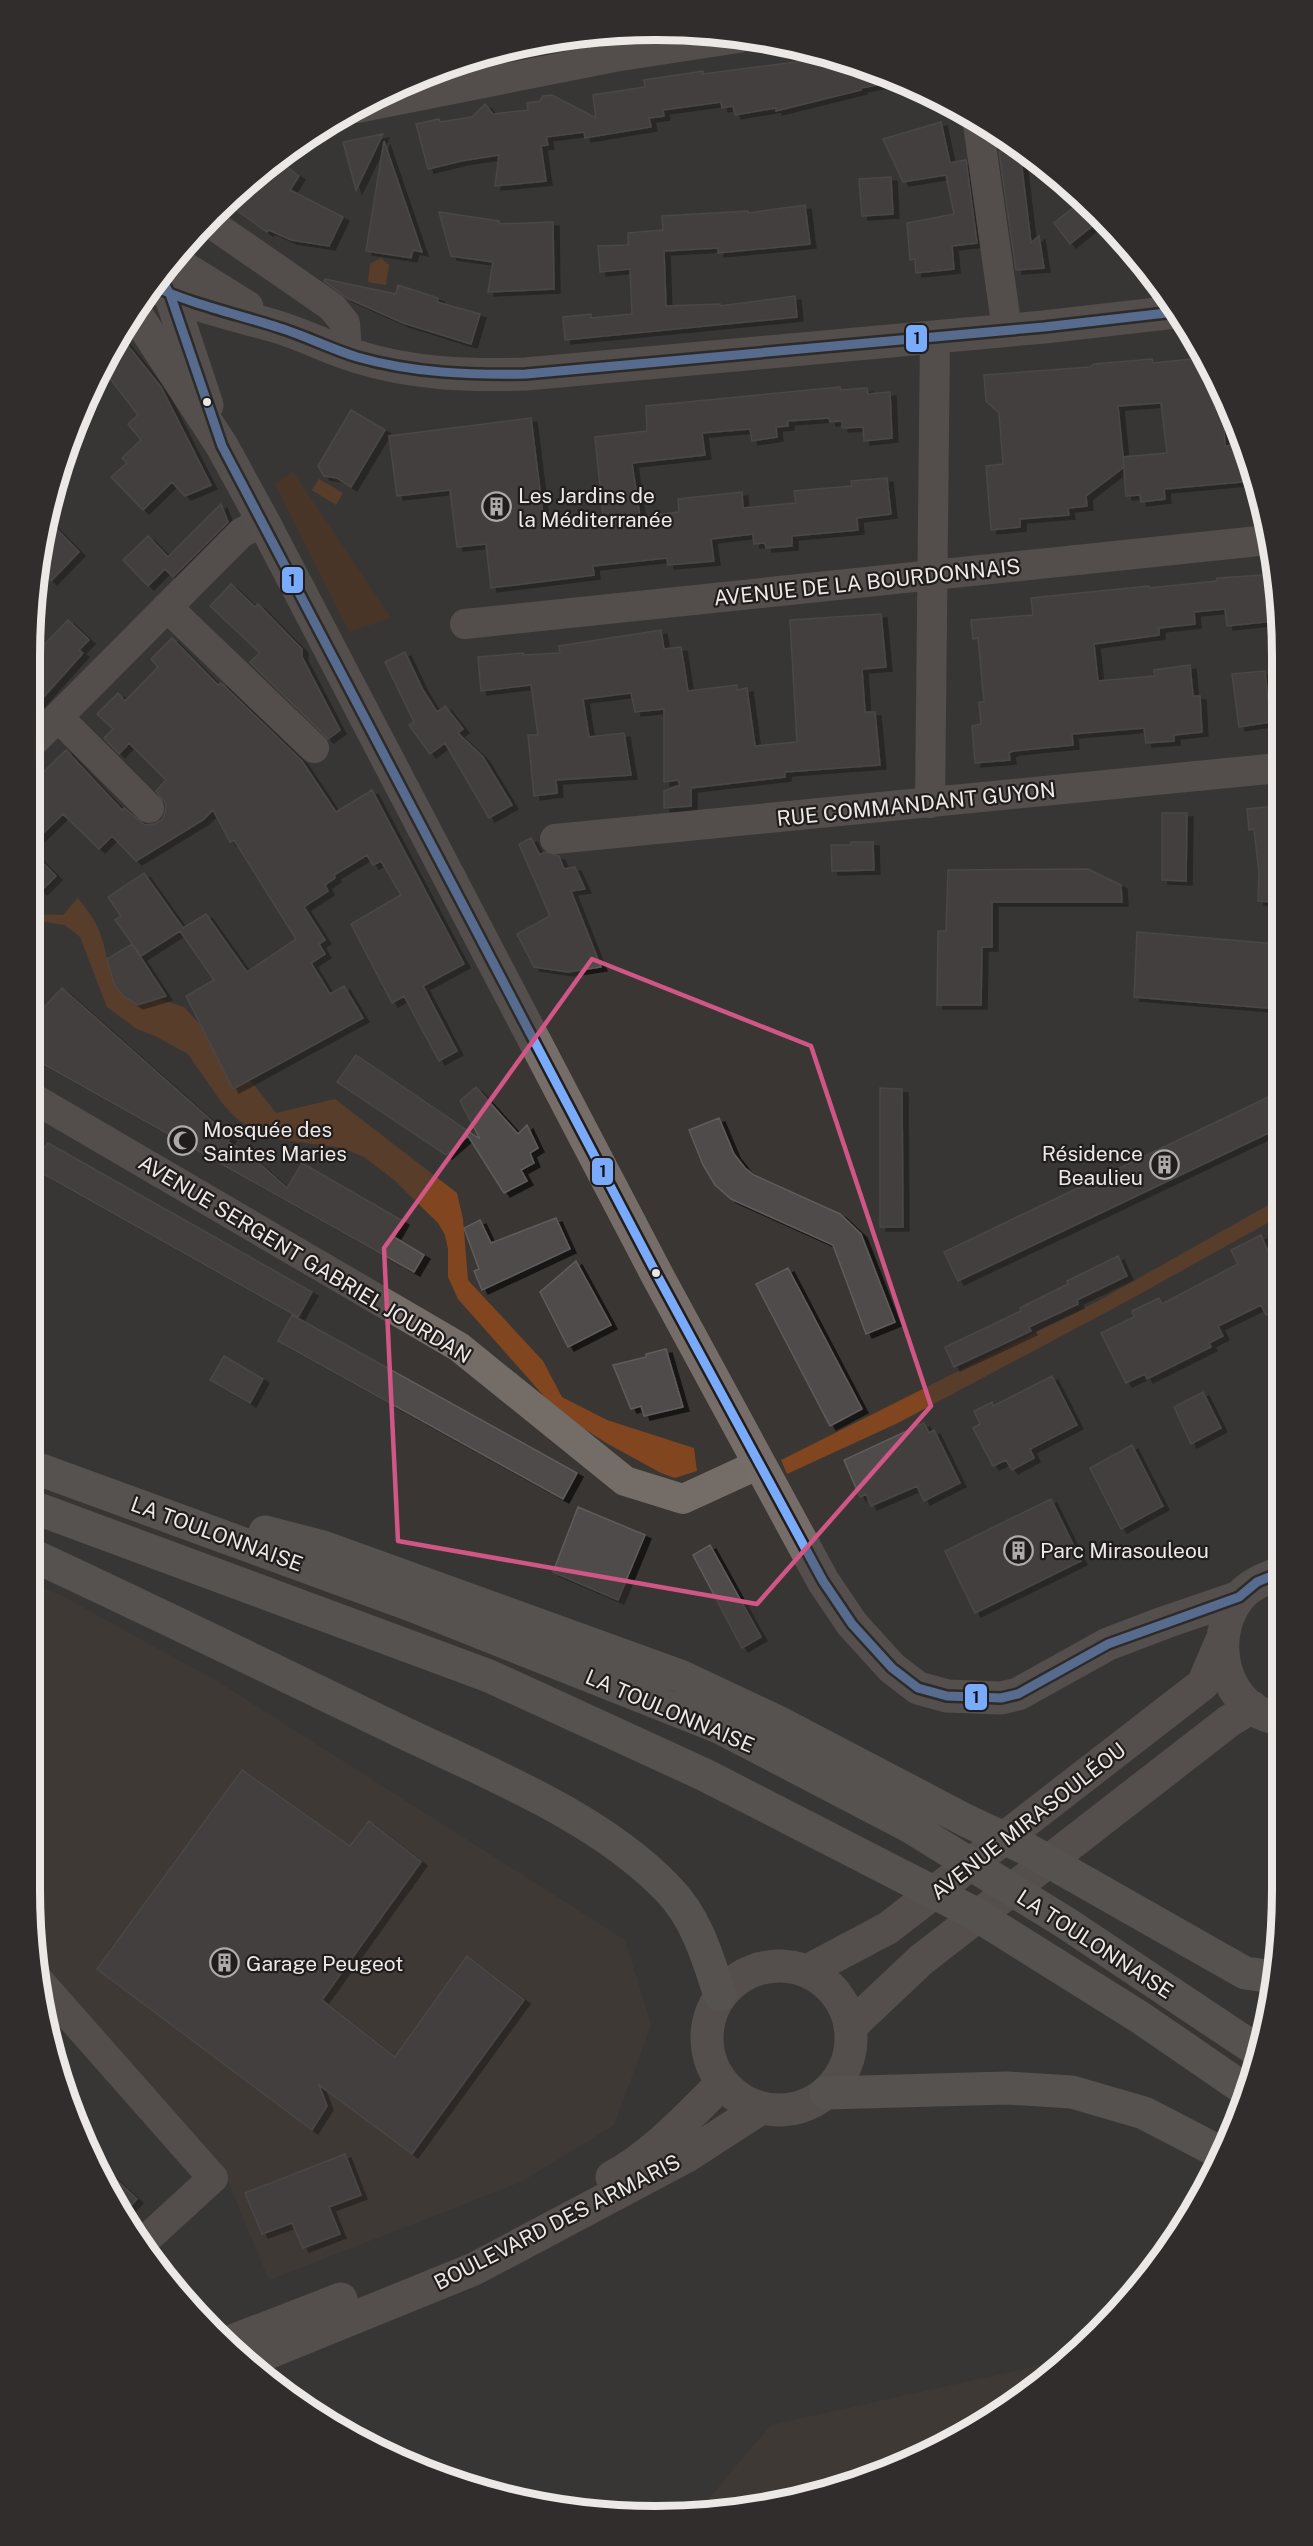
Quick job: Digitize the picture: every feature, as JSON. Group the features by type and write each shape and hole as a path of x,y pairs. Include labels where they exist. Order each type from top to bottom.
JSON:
{"highway":[{"name":"LA TOULONNAISE","path":"40,1470 411,1605 721,1728 909,1826 1066,1923 1252,2047"},
{"path":"89,1488 322,1547 680,1676 1025,1848 1245,1973 1266,1976"},
{"name":"LA TOULONNAISE","path":"40,1510 489,1676 705,1774 970,1911 1141,2018 1240,2086"},
{"path":"40,1559 506,1782 613,1842 656,1878 684,1909 703,1946 720,1995"},
{"path":"826,2093 1007,2088 1072,2092 1144,2113 1215,2150"}],"main road":[{"path":"181,266 279,327"},
{"path":"165,287 227,314 279,327 347,353 426,372 477,376 526,374 935,337 1168,313"},
{"path":"163,289 193,360 222,446"},
{"path":"193,360 199,339 207,329 227,314"},
{"path":"140,320 222,446 263,521 540,1053 759,1464 823,1581 852,1624 892,1668 918,1688 947,1696 993,1698 1018,1694 1108,1644 1239,1597 1257,1582 1272,1575"},
{"name":"AVENUE MIRASOULÉOU","path":"807,1971 888,1928 1045,1809 1203,1684 1221,1642 1226,1618 1239,1597"},
{"path":"1221,1642 1224,1667 1234,1689 1267,1713"},
{"name":"AVENUE MIRASOULÉOU","path":"850,2027 921,1960 1229,1721 1267,1713"},
{"path":"783,1965 807,1971 827,1984 837,1997 842,2004 850,2027 850,2051 842,2074 826,2093 806,2105 784,2110 761,2108 739,2099 722,2083 711,2062 706,2039 709,2016 720,1995 737,1978 759,1968 783,1965"},
{"name":"BOULEVARD DES ARMARIS","path":"240,2344 533,2218 626,2170 684,2120 722,2083"},
{"name":"BOULEVARD DES ARMARIS","path":"241,2344 474,2270 687,2156 761,2108"}],"street":[{"path":"619,42 634,54"},
{"path":"389,102 634,54 706,43"},
{"path":"979,132 1007,330"},
{"path":"216,227 332,307 345,323 347,353"},
{"path":"930,803 935,337"},
{"path":"40,735 241,533 263,521"},
{"name":"AVENUE DE LA BOURDONNAIS","path":"465,624 1262,541"},
{"path":"167,608 314,748"},
{"path":"58,717 149,808"},
{"name":"RUE COMMANDANT GUYON","path":"555,839 1272,769"},
{"name":"AVENUE SERGENT GABRIEL JOURDAN","path":"40,1102 459,1347 625,1481 683,1499 759,1464"},
{"path":"49,1993 213,2178 148,2237"},
{"path":"156,2248 169,2218"}],"highlighted area":[{"path":"592,959 811,1046 931,1406 757,1604 398,1541 384,1248"}],"shaded area":[{"path":"381,258 389,265 386,285 368,282 370,264"},
{"path":"292,472 391,618 349,632 275,484"},
{"path":"319,479 343,493 336,505 312,490"},
{"path":"78,898 97,926 113,979 126,996 137,1005 159,999 184,1007 250,1080 276,1113 335,1099 457,1193 463,1219 468,1280 543,1361 562,1397 607,1420 694,1448 697,1471 675,1478 661,1473 608,1444 558,1412 458,1299 448,1277 448,1249 445,1235 438,1223 393,1179 364,1157 343,1148 262,1137 236,1118 222,1103 188,1054 137,1029 107,1007 80,937 65,925 40,921 40,914 63,915"},
{"path":"1272,1203 1272,1220 1129,1300 898,1423 787,1474 781,1460 1100,1300"},
{"path":"40,1586 62,1596 215,1680 625,1940 651,2025 614,2125 521,2182 269,2280 220,2162 46,1968 40,1889"},
{"path":"1050,2363 999,2402 929,2442 892,2459 816,2485 777,2494 705,2503 771,2425"}],"building":[{"path":"811,60 884,84 776,111 776,108 735,115 733,106 722,108 721,102 663,110 664,116 649,118 651,127 585,138 584,132 546,137 548,145 541,146 546,181 495,186 499,155 428,169 416,124 439,119 440,122 472,117 485,104 493,114 528,110 527,103 540,101 543,96 552,95 596,118 593,95 645,87 644,80 703,71 703,74"},
{"path":"941,122 950,163 966,160 977,243 952,246 954,269 916,273 915,259 910,260 907,223 954,214 946,175 903,182 883,139"},
{"path":"383,134 356,190 343,142"},
{"path":"384,141 422,252 413,250 411,258 366,251"},
{"path":"1008,151 1021,161 1031,243 1039,236 1044,268 1016,270 999,152"},
{"path":"285,166 299,176 290,190 343,217 329,246 291,240 269,230 267,232 234,208"},
{"path":"891,177 893,214 862,216 859,179"},
{"path":"805,205 810,244 718,253 718,248 664,251 666,306 720,304 720,306 795,296 797,317 565,340 563,317 591,314 591,318 632,314 630,269 600,272 598,246 628,245 628,233 663,230 662,216 748,211 748,213"},
{"path":"1076,206 1095,224 1070,244 1054,223"},
{"path":"439,212 499,221 499,224 553,222 554,289 488,292 493,262 451,256"},
{"path":"325,279 396,294 398,285 438,298 437,302 480,314 471,344 403,323 347,298 324,281"},
{"path":"126,343 161,387 211,485 185,496 172,482 143,510 111,477 127,463 122,458 141,440 128,424 138,415 108,376"},
{"path":"1152,359 1153,363 1195,359 1212,390 1214,409 1220,408 1223,415 1225,446 1235,445 1247,481 1164,489 1165,499 1141,502 1140,495 1126,496 1124,467 1086,496 1087,506 1068,508 1069,515 1020,519 1020,527 991,530 986,466 1003,464 999,413 986,401 984,375 1090,367 1094,364","holes":["1161,403 1167,453 1123,457 1118,406"]},
{"path":"840,387 841,390 867,388 868,394 890,392 892,438 864,441 863,427 842,428 842,421 830,422 829,418 788,421 788,426 776,427 777,437 752,441 750,429 702,433 705,455 632,463 640,517 679,512 678,499 742,492 743,508 796,503 794,491 852,486 851,481 887,478 891,514 857,518 858,530 792,536 792,546 766,548 765,543 754,544 753,534 711,539 714,561 668,565 667,558 593,566 594,575 491,588 486,544 457,547 450,490 397,496 389,436 531,418 544,523 603,516 595,437 647,431 646,406"},
{"path":"351,410 385,430 351,487 337,478 324,476 318,466"},
{"path":"221,504 228,522 173,577 165,569 148,586 123,560 148,536 168,557"},
{"path":"54,526 79,552 51,581 46,576"},
{"path":"1267,575 1271,621 1227,626 1225,609 1194,612 1195,624 1159,628 1159,635 1094,644 1098,681 1155,676 1154,670 1190,665 1193,696 1200,696 1202,732 1174,735 1174,741 1146,743 1144,728 1072,734 1073,745 1013,751 1009,753 1010,760 975,763 972,726 981,724 979,702 984,702 978,638 973,639 971,620 1033,615 1031,598 1217,581 1217,578"},
{"path":"231,584 255,607 258,604 302,649 302,657 340,730 328,739 250,662 260,653 210,606"},
{"path":"881,614 886,667 862,669 865,712 875,712 880,765 785,772 785,777 691,788 691,806 664,808 664,791 680,785 678,780 664,782 664,709 635,712 631,693 583,699 589,737 624,733 631,775 556,780 557,793 534,796 528,735 538,735 531,685 481,691 478,657 523,653 523,655 560,653 559,646 661,630 664,649 681,647 688,691 737,685 737,690 747,688 755,746 797,742 790,620"},
{"path":"68,620 89,640 79,650 83,653 40,701 40,656 40,648"},
{"path":"172,638 218,685 221,683 302,761 336,812 372,790 464,964 423,986 457,1051 439,1061 404,996 392,1003 351,924 401,895 381,861 373,865 367,855 334,875 335,878 325,885 328,891 304,907 325,940 319,944 325,954 311,963 330,994 344,986 363,1018 233,1089 186,996 214,980 180,931 141,956 115,920 121,916 108,897 144,873 183,928 206,914 247,972 296,939 234,840 230,842 213,810 203,820 136,861 112,836 99,849 63,814 40,836 40,775 66,750 122,810 124,808 145,825 162,820 166,804 156,791 166,780 129,743 119,754 104,738 113,729 97,714 118,693 125,701 158,667 151,659"},
{"path":"405,652 423,690 437,712 445,706 463,729 458,733 483,757 512,805 489,818 445,743 430,754 409,725 414,722 385,662"},
{"path":"1265,671 1270,722 1239,727 1232,674"},
{"path":"1272,807 1272,902 1258,901 1259,872 1254,829 1249,830 1247,809"},
{"path":"1162,813 1187,813 1186,881 1162,880"},
{"path":"531,838 540,855 545,852 559,856 564,869 575,867 585,889 571,891 601,967 568,972 534,967 517,934 550,916 519,844"},
{"path":"851,842 873,842 874,870 832,871 831,845 851,845"},
{"path":"40,860 56,876 40,890"},
{"path":"1088,869 1121,885 1122,902 992,902 992,947 982,947 981,1005 937,1005 938,931 946,931 948,870"},
{"path":"1137,932 1272,943 1272,1008 1134,997"},
{"path":"132,944 166,996 137,1005 123,996 114,984 107,959"},
{"path":"62,988 230,1137 228,1142 250,1155 287,1188 302,1163 403,1221 394,1237 424,1255 414,1272 40,1062 40,1011"},
{"path":"356,1055 480,1139 460,1101 476,1087 518,1134 527,1125 538,1148 530,1153 534,1163 521,1170 527,1181 504,1193 468,1136 446,1155 337,1082"},
{"path":"880,1088 902,1089 903,1227 880,1227"},
{"name":"Résidence Beaulieu","path":"1272,1095 1272,1131 958,1281 944,1252"},
{"path":"719,1118 734,1154 745,1168 754,1175 840,1214 861,1234 895,1322 866,1334 833,1245 731,1199 715,1185 703,1165 689,1130"},
{"path":"48,1143 312,1292 298,1317 40,1172 40,1146 41,1144 45,1147"},
{"path":"556,1218 570,1249 482,1290 474,1271 479,1269 464,1228 480,1220 491,1243"},
{"path":"1261,1235 1272,1261 1272,1312 1266,1315 1261,1305 1218,1326 1223,1336 1209,1343 1211,1347 1147,1379 1145,1374 1126,1383 1101,1333 1134,1317 1132,1311 1159,1298 1162,1304 1238,1264 1231,1250"},
{"path":"1118,1256 1127,1276 1077,1300 1078,1304 1029,1327 1031,1331 954,1367 945,1347 1021,1311 1020,1308 1068,1284 1067,1281"},
{"path":"576,1261 611,1325 568,1347 540,1292"},
{"path":"788,1268 862,1409 830,1426 756,1284"},
{"path":"292,1315 577,1473 563,1499 278,1341"},
{"path":"666,1349 683,1407 644,1416 641,1406 631,1409 613,1365 646,1357 646,1354"},
{"path":"224,1356 263,1379 250,1403 210,1380"},
{"path":"1052,1376 1077,1425 1030,1449 1034,1458 1012,1470 1006,1460 993,1466 973,1428 980,1424 974,1411 992,1402 993,1406"},
{"path":"1203,1392 1221,1428 1191,1444 1174,1407"},
{"path":"924,1423 929,1433 934,1430 960,1483 924,1501 917,1486 871,1506 866,1494 860,1497 844,1460"},
{"path":"1132,1445 1163,1506 1121,1529 1090,1468"},
{"name":"Parc Mirasouleou","path":"1051,1499 1081,1561 975,1613 945,1551"},
{"path":"578,1507 645,1535 618,1600 553,1572"},
{"path":"710,1545 761,1637 742,1648 693,1555"},
{"name":"Garage Peugeot","path":"242,1770 350,1846 369,1821 421,1862 322,2000 395,2057 467,1956 524,2000 412,2154 319,2085 327,2106 312,2130 97,1969"},
{"path":"345,2154 361,2195 329,2207 340,2234 303,2248 292,2223 262,2234 245,2193"},
{"path":"111,2175 137,2199 129,2207"}],"transit line":[{"name":"1","path":"165,286 222,446 656,1273 823,1581 852,1624 892,1668 918,1688 947,1696 1001,1698 1018,1694 1108,1644 1239,1597 1257,1582 1272,1576"},
{"name":"1","path":"162,290 290,331 357,357 420,370 483,374 526,374 1044,327 1168,313"}],"place":[{"name":"Les Jardins de la Méditerranée","path":"497,507"},
{"name":"Mosquée des Saintes Maries","path":"182,1141"},
{"name":"Résidence Beaulieu","path":"1164,1165"},
{"name":"Parc Mirasouleou","path":"1019,1550"},
{"name":"Garage Peugeot","path":"225,1963"}]}
